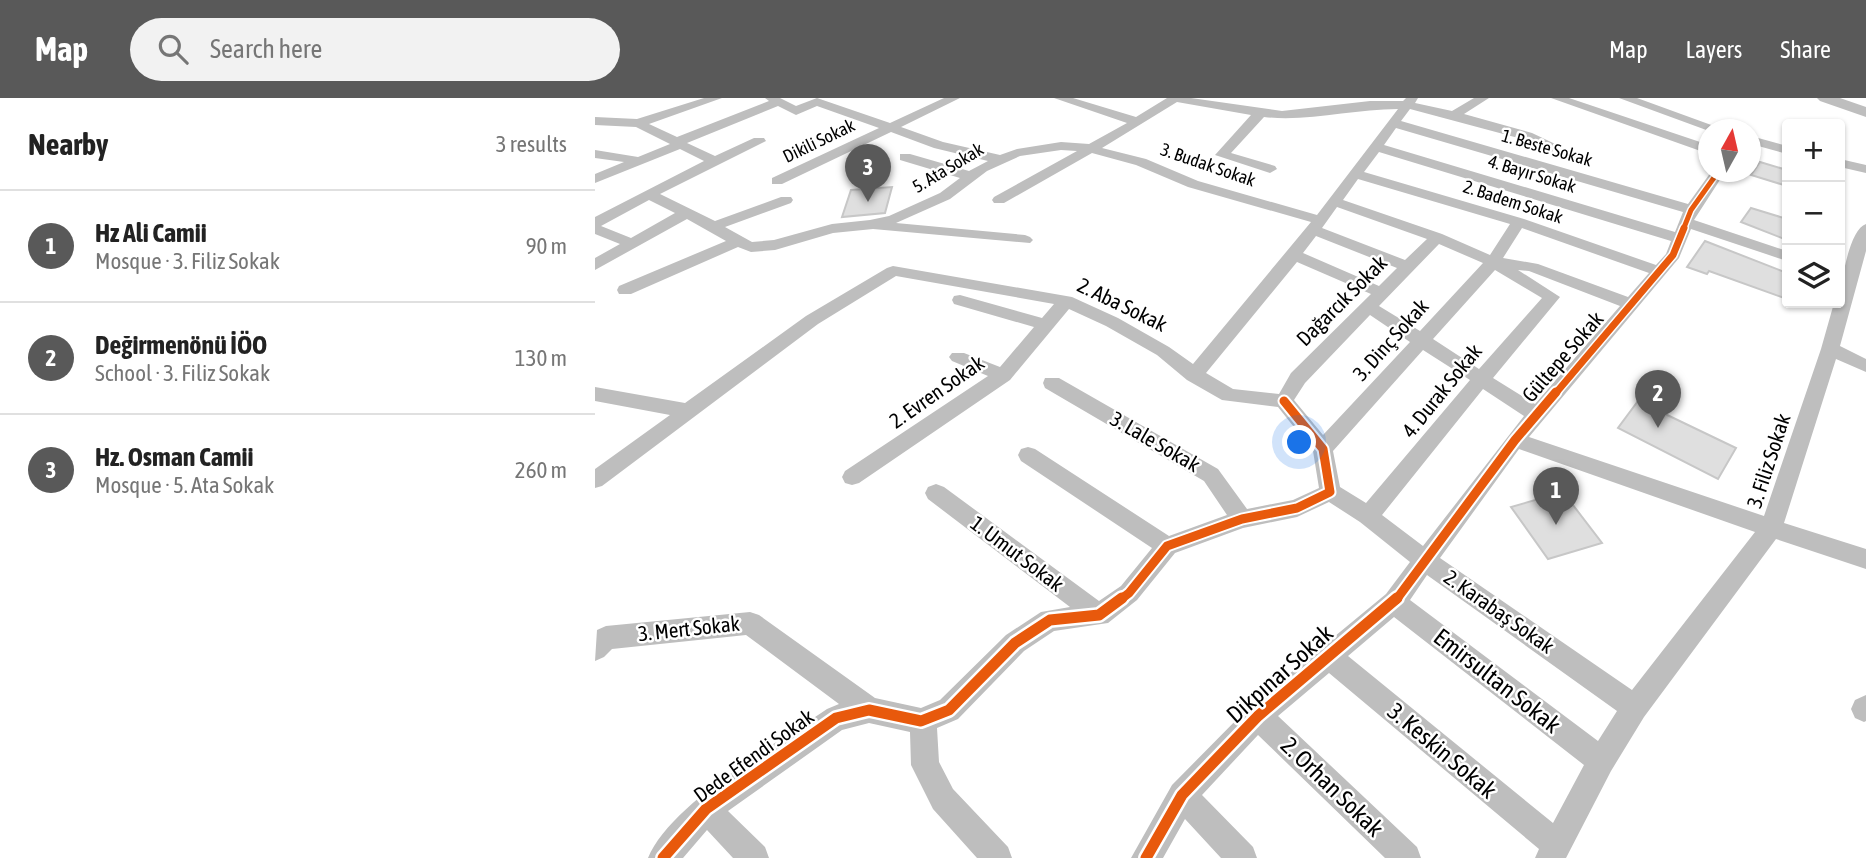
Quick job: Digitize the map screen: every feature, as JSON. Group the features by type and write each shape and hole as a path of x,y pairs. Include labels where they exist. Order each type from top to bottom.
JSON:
{"street":[{"path":"595,121 638,123 716,98"},
{"name":"Dikili Sokak","path":"777,181 954,98"},
{"path":"1061,98 1138,122"},
{"path":"999,200 1088,147 1138,122 1174,98 1282,115 1410,101 1527,136 1565,154"},
{"path":"1454,115 1483,98"},
{"path":"1557,98 1698,146"},
{"path":"1625,98 1698,123"},
{"path":"1825,98 1866,113"},
{"path":"596,179 774,100 796,111 823,100 887,128 939,145 998,159"},
{"path":"1195,375 1294,255 1410,101"},
{"path":"1261,113 1222,155 1270,169"},
{"name":"1. Beste Sokak","path":"1393,122 1554,170 1685,223"},
{"path":"638,123 714,161"},
{"path":"595,226 648,194 759,141"},
{"path":"1761,143 1782,149"},
{"name":"4. Bayır Sokak","path":"1374,146 1535,195 1685,223"},
{"name":"5. Ata Sokak","path":"625,290 744,244 775,245 832,229 870,225 894,219 945,196 998,159 1037,149 1088,147"},
{"name":"3. Budak Sokak","path":"1088,147 1141,162 1193,184 1315,225 1408,267"},
{"path":"595,155 638,160"},
{"path":"905,157 970,176"},
{"path":"1845,164 1866,169"},
{"name":"3. Dinç Sokak","path":"1323,449 1493,262 1554,170"},
{"name":"2. Badem Sokak","path":"1354,173 1522,216 1659,271"},
{"path":"596,179 621,187"},
{"name":"Gültepe Sokak","path":"1425,560 1536,414 1673,256 1685,223 1712,182"},
{"path":"648,194 714,226 744,244"},
{"path":"714,226 786,200"},
{"path":"1333,201 1437,237 1493,262 1532,267 1632,305"},
{"path":"595,265 686,213"},
{"path":"1685,223 1782,254"},
{"path":"870,225 1025,240"},
{"path":"595,226 633,244"},
{"name":"3. Filiz Sokak","path":"1845,273 1866,229"},
{"name":"Dağarcık Sokak","path":"1284,401 1298,378 1437,237"},
{"path":"1294,255 1375,300 1419,341 1536,414"},
{"name":"4. Durak Sokak","path":"1368,516 1479,379 1552,297 1493,262"},
{"name":"2. Aba Sokak","path":"689,411 812,320 893,271 981,284 1066,301 1112,322 1163,351 1195,375 1229,395 1284,401"},
{"path":"960,300 1045,324"},
{"name":"2. Evren Sokak","path":"852,477 1003,375 1066,301"},
{"name":"3. Filiz Sokak","path":"1515,440 1771,528 1830,349 1838,308"},
{"path":"1830,349 1866,366"},
{"path":"958,357 1003,375"},
{"name":"3. Lale Sokak","path":"1052,383 1211,475 1242,519"},
{"path":"595,410 604,395 689,411"},
{"path":"997,858 943,799 925,765 923,720 949,710 1015,643 1050,620 1098,615 1129,593 1167,546 1242,519 1297,508 1330,492 1323,449 1284,401"},
{"path":"595,480 689,411"},
{"path":"1028,455 1167,546"},
{"name":"2. Karabaş Sokak","path":"1330,492 1368,516 1425,560 1635,708"},
{"name":"1. Umut Sokak","path":"936,493 1098,615"},
{"path":"1553,852 1601,761 1635,708 1771,528 1866,559"},
{"name":"Dikpınar Sokak","path":"1146,858 1182,795 1258,716 1394,602 1425,560"},
{"name":"Emirsultan Sokak","path":"1394,602 1601,761"},
{"name":"3. Mert Sokak","path":"601,643 750,623 869,710"},
{"name":"3. Keskin Sokak","path":"1328,656 1553,852"},
{"name":"Dede Efendi Sokak","path":"663,858 706,809 836,718 869,710 923,720"},
{"name":"2. Orhan Sokak","path":"1258,716 1406,858"},
{"path":"1182,795 1242,858"},
{"path":"706,809 754,858"}],"building":[{"path":"1761,162 1782,169 1782,184 1761,178"},
{"path":"892,187 885,213 842,217 851,190"},
{"path":"1751,208 1782,217 1782,238 1741,222"},
{"path":"1705,241 1782,271 1782,297 1709,271 1707,274 1687,267"},
{"path":"1638,401 1736,448 1718,479 1618,428"},
{"path":"1563,492 1602,543 1548,559 1511,507"}],"cycle path":[{"path":"1146,858 1182,795 1258,716 1394,602 1515,440 1673,255 1691,210 1711,182"},
{"path":"663,858 706,809 836,718 869,710 921,721 949,710 1015,643 1050,620 1099,615 1129,593 1167,546 1242,519 1297,508 1330,492 1323,449 1284,401"}],"place":[{"name":"Hz. Osman Camii","path":"868,202"},
{"name":"Değirmenönü İÖO","path":"1658,428"},
{"name":"Hz Ali Camii","path":"1556,525"}]}
